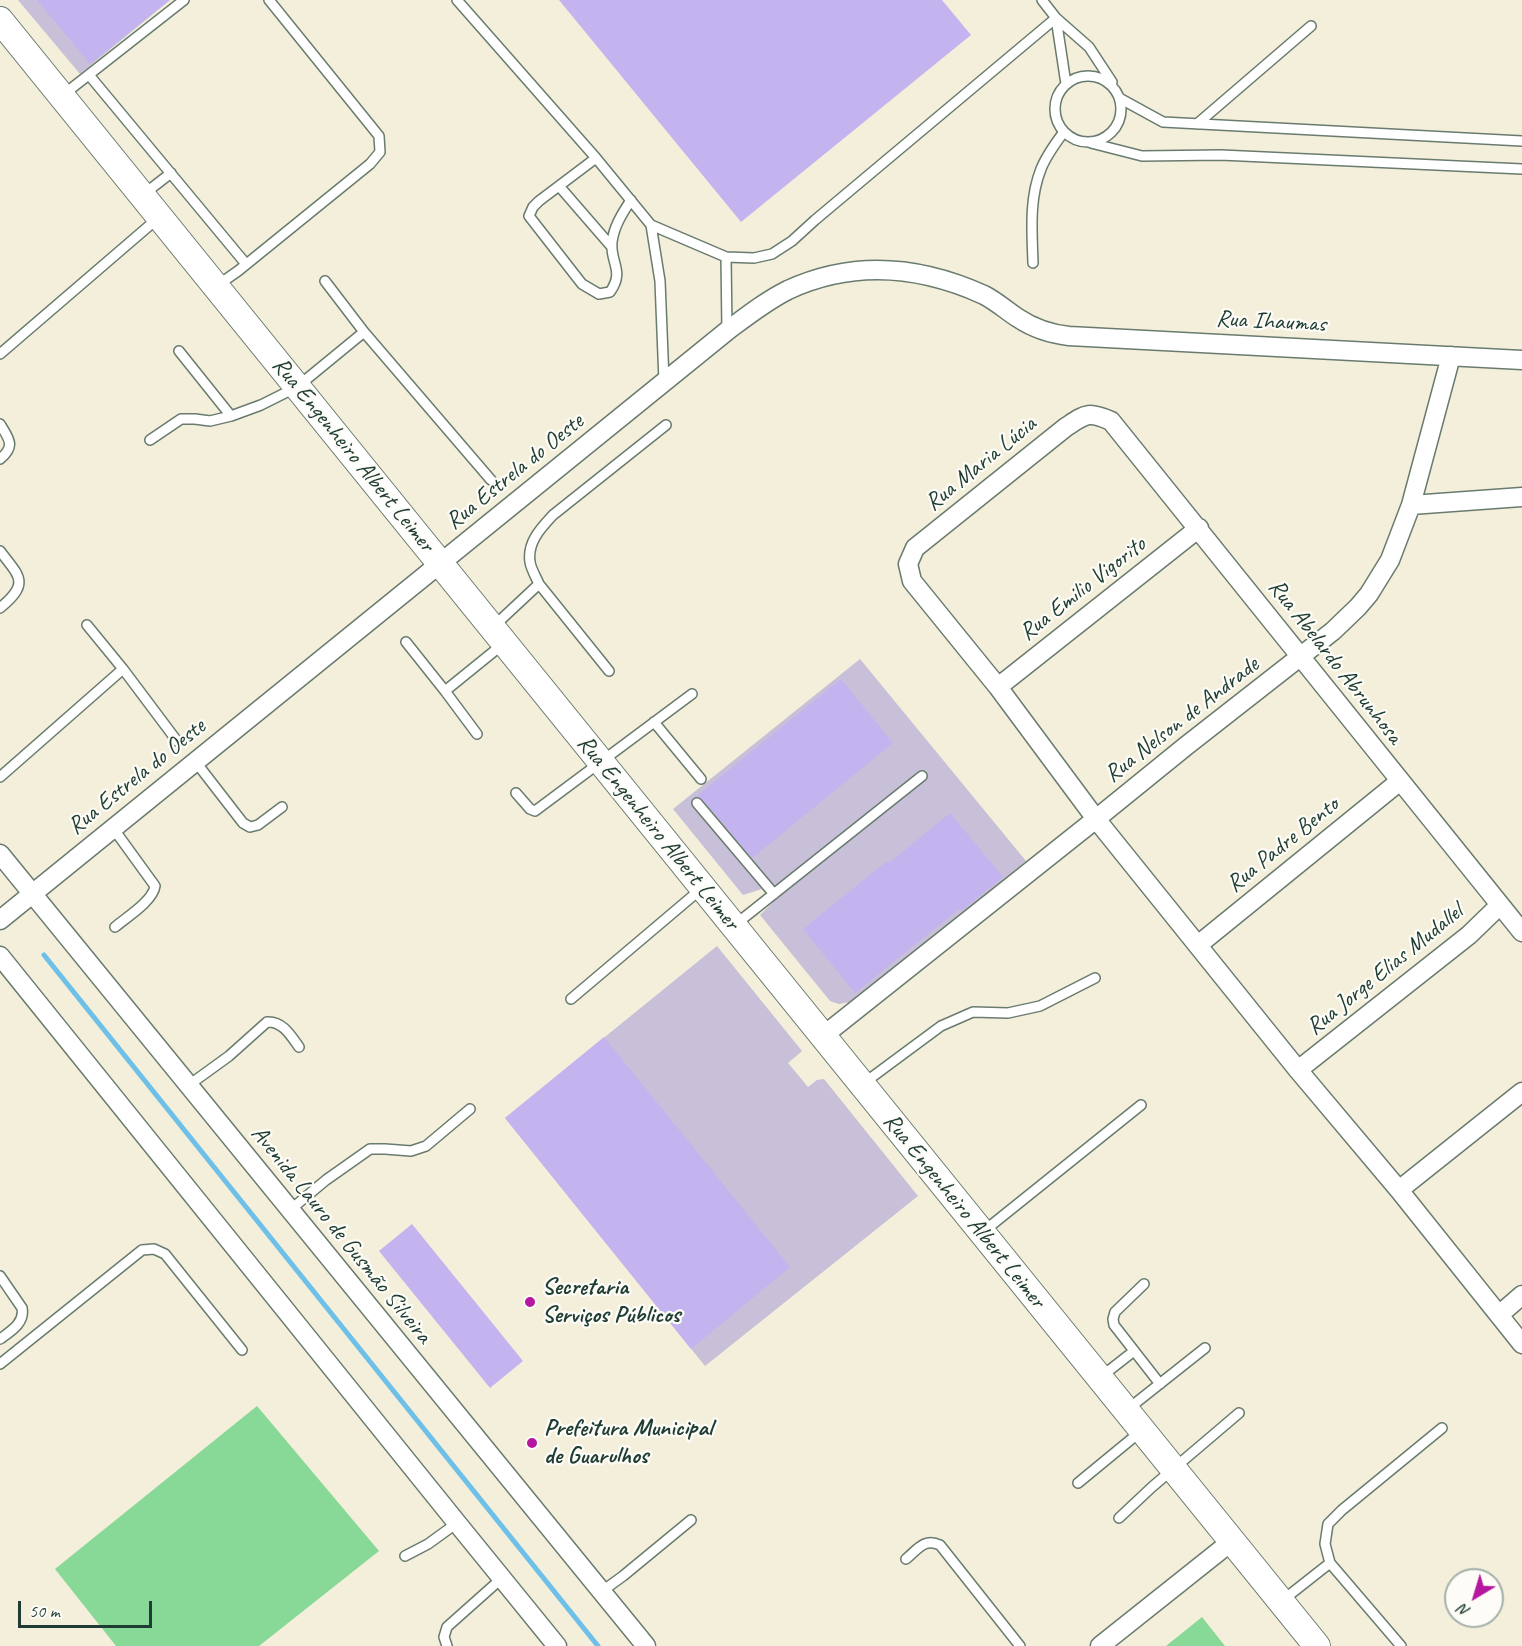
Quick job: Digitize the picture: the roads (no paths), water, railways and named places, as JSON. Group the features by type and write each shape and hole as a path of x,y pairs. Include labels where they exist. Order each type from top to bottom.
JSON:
{"street":[{"name":"Rua Engenheiro Albert Leimer","path":"0,20 1317,1646"},
{"name":"Rua Estrela do Oeste","path":"0,920 759,306 816,280 854,272 885,270 950,281 987,297 1020,320"},
{"name":"Rua Ihaumas","path":"1020,320 1048,333 1069,336 1522,360"},
{"name":"Rua Nelson de Andrade","path":"823,1036 1347,619 1369,594 1390,560 1411,505 1451,356"},
{"name":"Rua Maria Lúcia","path":"998,687 912,581 908,564 915,548 1066,427 1083,416 1092,414 1111,421"},
{"name":"Rua Abelardo Abrunhosa","path":"1111,421 1500,905 1519,923"},
{"path":"1411,505 1522,496"},
{"name":"Rua Emilio Vigorito","path":"998,687 1199,528"},
{"path":"998,687 1096,819 1522,1344"},
{"name":"Rua Padre Bento","path":"1198,945 1400,781"},
{"name":"Avenida Lauro de Gusmão Silveira","path":"0,854 646,1646"},
{"name":"Rua Jorge Elias Mudallel","path":"1298,1070 1469,935 1500,905"},
{"path":"0,956 557,1646"},
{"path":"1399,1191 1522,1092"},
{"path":"1499,1315 1522,1295"},
{"path":"1100,1646 1232,1541"}],"lane":[{"path":"62,96 184,0"},
{"path":"216,286 370,164 380,152 379,136 269,0"},
{"path":"457,0 596,158 651,225 726,257 754,258 772,254 792,241 1056,18"},
{"path":"1042,0 1056,18 1089,47 1119,95 1121,119 1110,136 1091,144"},
{"path":"1056,18 1065,84"},
{"path":"1197,124 1311,26"},
{"path":"89,75 246,264"},
{"path":"1522,141 1163,122 1119,95 1102,78 1083,76 1065,84 1057,94 1054,107 1056,121 1063,132 1076,141 1142,156 1221,155 1522,169"},
{"path":"1033,263 1032,213 1037,181 1042,167 1063,132"},
{"path":"596,158 533,207 529,216 582,284 599,294 610,292 617,280 611,246 614,229 631,200"},
{"path":"142,195 171,173"},
{"path":"559,186 611,246"},
{"path":"0,354 159,216"},
{"path":"651,225 660,281 664,382"},
{"path":"726,257 727,331"},
{"path":"325,281 364,332 491,480"},
{"path":"150,440 181,419 210,421 231,416 261,405 297,387 364,332"},
{"path":"179,351 231,416"},
{"path":"0,424 10,446 0,459"},
{"path":"609,671 539,584 530,561 532,542 553,515 666,425"},
{"path":"0,551 19,575 18,589 0,608"},
{"path":"445,691 498,635 539,584"},
{"path":"87,625 177,741"},
{"path":"406,642 477,734"},
{"path":"0,777 123,669"},
{"path":"516,794 530,809 535,811 692,694"},
{"path":"654,722 701,779"},
{"path":"195,761 243,823 250,827 258,825 282,807"},
{"path":"734,926 922,776"},
{"path":"697,803 774,894"},
{"path":"113,828 155,886 154,893 149,899 115,927"},
{"path":"571,999 703,887"},
{"path":"862,1085 940,1026 973,1012 1008,1013 1040,1006 1095,978"},
{"path":"189,1085 229,1056 267,1022 275,1022 282,1026 300,1047"},
{"path":"982,1232 1141,1105"},
{"path":"290,1210 326,1180 370,1149 411,1151 426,1146 470,1109"},
{"path":"0,1364 142,1250 154,1250 165,1254 242,1350"},
{"path":"0,1276 23,1313 20,1323 0,1339"},
{"path":"1144,1284 1115,1312 1114,1325 1160,1384"},
{"path":"1078,1483 1134,1420 1160,1384 1205,1348"},
{"path":"1100,1378 1134,1351"},
{"path":"1119,1518 1239,1413"},
{"path":"1401,1646 1330,1563 1325,1544 1328,1524 1342,1509 1442,1428"},
{"path":"602,1592 691,1520"},
{"path":"405,1556 428,1544 457,1523"},
{"path":"906,1559 925,1543 932,1542 940,1545 1020,1646"},
{"path":"1281,1601 1330,1563"},
{"path":"447,1646 444,1637 447,1627 502,1578"}],"waterway":[{"path":"44,955 598,1646"}],"place":[{"name":"Secretaria Serviços Públicos","path":"530,1302"},
{"name":"Prefeitura Municipal de Guarulhos","path":"532,1443"}]}
